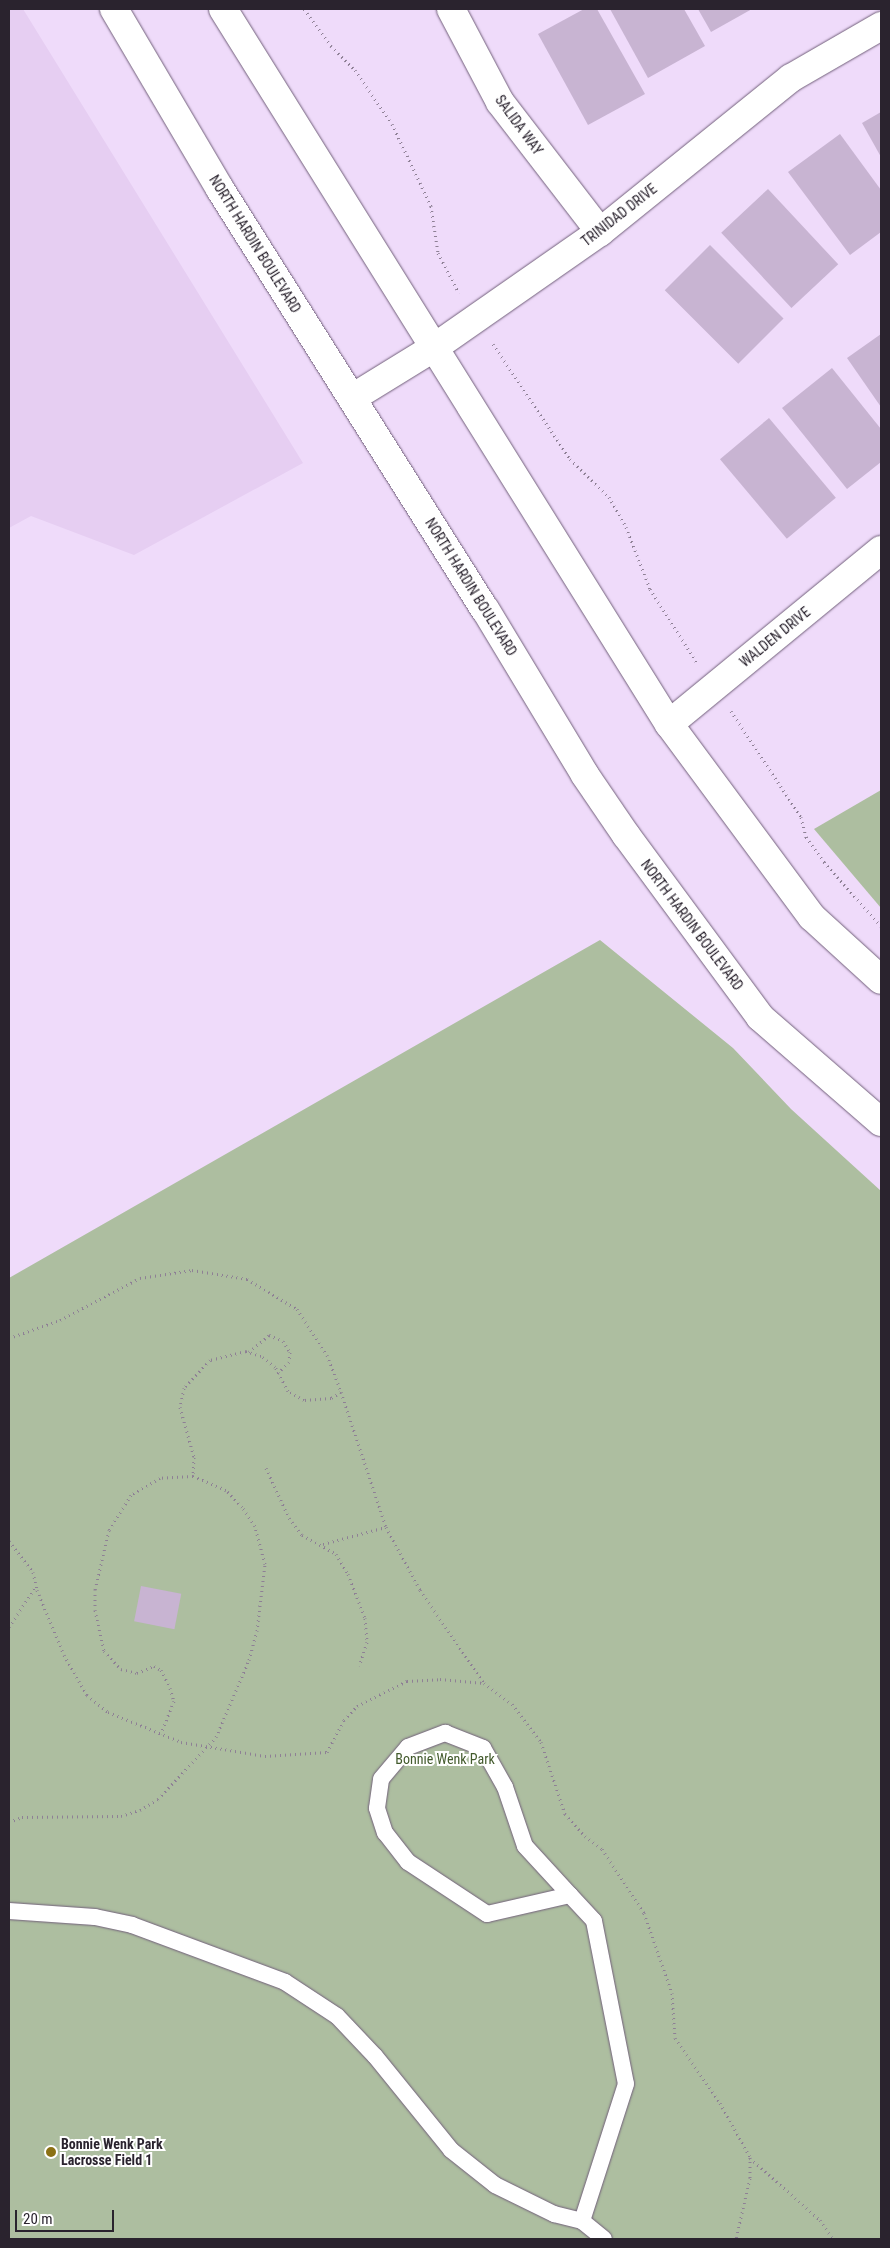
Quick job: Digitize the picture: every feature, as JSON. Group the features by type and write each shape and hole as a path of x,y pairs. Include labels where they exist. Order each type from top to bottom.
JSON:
{"main road":[{"name":"NORTH HARDIN BOULEVARD","path":"114,9 220,189 485,609 585,775 626,835 760,1016 881,1122"},
{"path":"223,9 435,347 622,654 669,724 812,917 881,980"},
{"name":"SALIDA WAY","path":"451,9 500,102 600,232"},
{"name":"TRINIDAD DRIVE","path":"352,398 435,347 600,232 791,78 881,26"},
{"name":"WALDEN DRIVE","path":"669,724 881,550"}],"lane":[{"path":"570,1895 487,1914 408,1862 385,1833 377,1808 381,1779 408,1747 445,1733 484,1748 505,1787 525,1846 594,1921 626,2084 582,2221"},
{"path":"9,1911 96,1916 132,1925 285,1982 337,2016 375,2056 452,2150 494,2185 554,2214 582,2221 604,2239"}],"path":[{"path":"304,9 331,46 355,70 392,124 431,206 438,252 452,282 570,458 609,497 626,527 650,589"},
{"path":"801,817 806,837 824,862 881,926"},
{"path":"9,1338 60,1320 140,1278 192,1270 216,1272 247,1279 297,1309 327,1355 386,1527 420,1590 484,1683 512,1704 527,1720 552,1768 554,1788 565,1814 584,1836 602,1848 644,1913 672,1993 675,2038 720,2103 750,2157 820,2220 832,2239"},
{"path":"249,1352 269,1335 283,1341 290,1352 289,1362 278,1373"},
{"path":"193,1476 194,1457 180,1407 184,1388 210,1360 225,1354 249,1352 261,1356 278,1373 288,1391 304,1400 331,1398 341,1392"},
{"path":"266,1468 289,1518 302,1535 336,1554 348,1574 365,1618 367,1642 359,1666"},
{"path":"9,1822 22,1816 121,1816 140,1810 158,1799 216,1738 249,1660 257,1631 264,1564 255,1526 242,1507 226,1490 193,1476 160,1478 130,1495 109,1530 95,1590 95,1610 104,1651 120,1669 137,1673 154,1666 161,1670 170,1688 174,1700 160,1733"},
{"path":"322,1545 346,1535 386,1527"},
{"path":"9,1541 33,1572 36,1585 64,1654 87,1695 108,1712 160,1733 208,1747 265,1756 326,1752 344,1720 357,1706 393,1686 440,1679 484,1683"},
{"path":"9,1627 36,1585"},
{"path":"736,2239 750,2178 750,2157"},
{"path":"777,2239 808,2239"}],"shaded area":[{"path":"9,9 23,9 303,463 134,555 31,516 9,528"}],"green space":[{"path":"881,790 881,908 814,829"},
{"name":"Bonnie Wenk Park","path":"600,940 733,1048 791,1109 881,1191 881,2239 9,2239 9,1278"}],"building":[{"path":"584,9 597,9 645,94 588,125 538,34"},
{"path":"610,9 684,9 705,46 648,78"},
{"path":"698,9 752,9 711,32"},
{"path":"881,112 881,157 862,123"},
{"path":"840,134 881,190 881,232 850,255 788,172"},
{"path":"768,189 838,264 791,308 721,233"},
{"path":"710,245 784,319 738,364 665,290"},
{"path":"881,334 881,407 847,358"},
{"path":"832,368 881,429 881,462 847,489 782,408"},
{"path":"769,418 836,498 787,539 720,459"},
{"path":"141,1586 181,1594 174,1629 134,1621"}],"place":[{"name":"Bonnie Wenk Park Lacrosse Field 1","path":"51,2152"}]}
